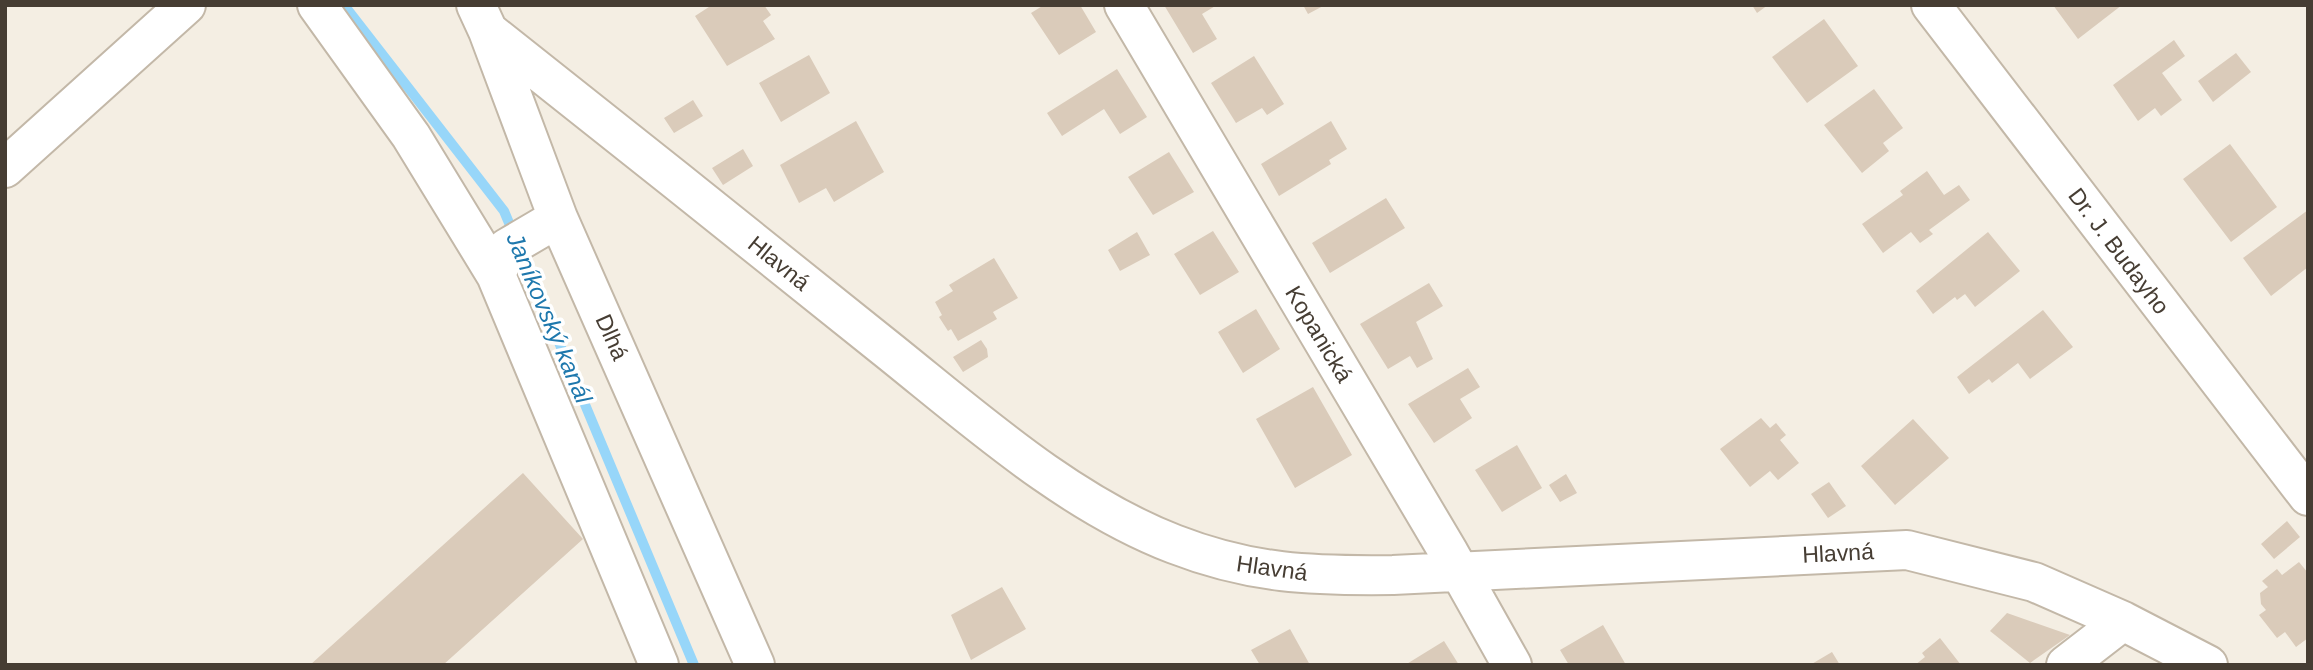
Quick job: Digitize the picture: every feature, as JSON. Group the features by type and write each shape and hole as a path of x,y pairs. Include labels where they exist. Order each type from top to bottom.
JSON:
{"street":[{"path":"5,168 186,5"},
{"path":"317,5 411,136 523,244 659,665"},
{"name":"Kopanická","path":"1124,5 1512,665"},
{"name":"Dr. J. Budayho","path":"1931,5 2307,492"},
{"name":"Dlhá","path":"482,18 523,244 755,665"},
{"name":"Hlavná","path":"482,18 1025,459 1121,522 1213,558 1261,569 1336,575 1459,572 1908,550 2034,582 2123,621 2208,665"},
{"path":"2066,665 2123,621"}],"building":[{"path":"712,5 764,5 771,15 763,21 775,39 727,66 695,16"},
{"path":"1044,5 1080,5 1096,32 1059,55 1031,13"},
{"path":"1164,5 1217,5 1202,14 1217,39 1193,53"},
{"path":"1303,5 1325,5 1308,14"},
{"path":"1752,5 1768,5 1757,13"},
{"path":"2053,5 2122,5 2078,39"},
{"path":"1824,19 1858,66 1807,103 1772,57"},
{"path":"2174,40 2185,56 2162,73 2182,100 2161,116 2155,108 2138,121 2113,85"},
{"path":"2236,53 2251,72 2213,102 2198,81"},
{"path":"809,55 830,93 781,122 759,83"},
{"path":"1254,56 1284,104 1267,115 1262,108 1236,123 1211,83"},
{"path":"1117,69 1147,117 1120,134 1104,109 1062,136 1047,113"},
{"path":"1874,89 1903,128 1883,143 1889,151 1862,173 1824,125"},
{"path":"693,100 703,116 674,133 664,118"},
{"path":"856,121 884,172 834,202 826,188 799,203 780,165"},
{"path":"1331,121 1347,149 1329,160 1331,164 1279,196 1261,164"},
{"path":"2230,144 2277,207 2231,242 2183,179"},
{"path":"743,149 753,166 723,185 712,168"},
{"path":"1169,152 1194,192 1153,215 1128,177"},
{"path":"1927,171 1944,195 1959,185 1970,200 1929,230 1933,234 1920,243 1911,232 1883,253 1862,224 1903,195 1900,191"},
{"path":"1386,198 1405,228 1330,273 1312,243"},
{"path":"2308,210 2308,267 2271,296 2243,258"},
{"path":"1213,231 1239,272 1200,295 1174,254"},
{"path":"1137,232 1150,255 1120,271 1108,250"},
{"path":"1988,232 2020,271 1975,307 1965,294 1957,300 1955,297 1933,314 1916,291"},
{"path":"994,258 1018,298 993,312 997,319 958,341 939,317 942,315 935,302 953,291 949,285"},
{"path":"1429,283 1443,306 1416,322 1433,359 1417,368 1410,356 1388,369 1360,324"},
{"path":"1256,309 1280,349 1243,373 1218,332"},
{"path":"2043,310 2073,347 2030,379 2018,363 1992,383 1989,379 1969,394 1957,377"},
{"path":"981,340 987,349 988,357 963,372 953,357"},
{"path":"1468,368 1480,387 1460,399 1472,418 1434,443 1408,404"},
{"path":"1313,387 1352,455 1295,488 1256,419"},
{"path":"1761,418 1770,428 1776,423 1786,435 1780,440 1799,463 1778,480 1770,471 1750,487 1720,449"},
{"path":"1913,419 1949,458 1895,505 1861,466"},
{"path":"1517,445 1542,488 1502,512 1475,470"},
{"path":"523,473 583,539 443,665 310,665"},
{"path":"1566,474 1577,493 1560,502 1549,485"},
{"path":"1829,482 1846,506 1828,518 1811,494"},
{"path":"2287,521 2300,537 2274,559 2261,544"},
{"path":"2299,562 2308,573 2308,638 2296,647 2285,632 2277,638 2259,615 2266,610 2261,604 2260,593 2268,587 2262,581 2277,569 2282,575"},
{"path":"1002,587 1026,629 971,660 951,615"},
{"path":"2007,613 2070,635 2030,663 1990,631"},
{"path":"1603,625 1626,665 1569,665 1560,650"},
{"path":"1290,629 1310,665 1260,665 1251,650"},
{"path":"1940,638 1961,665 1915,665 1925,657 1922,653"},
{"path":"1444,641 1459,665 1405,665"},
{"path":"1832,652 1840,665 1810,665"}],"waterway":[{"name":"Janíkovský kanál","path":"344,5 504,211 694,665"}]}
